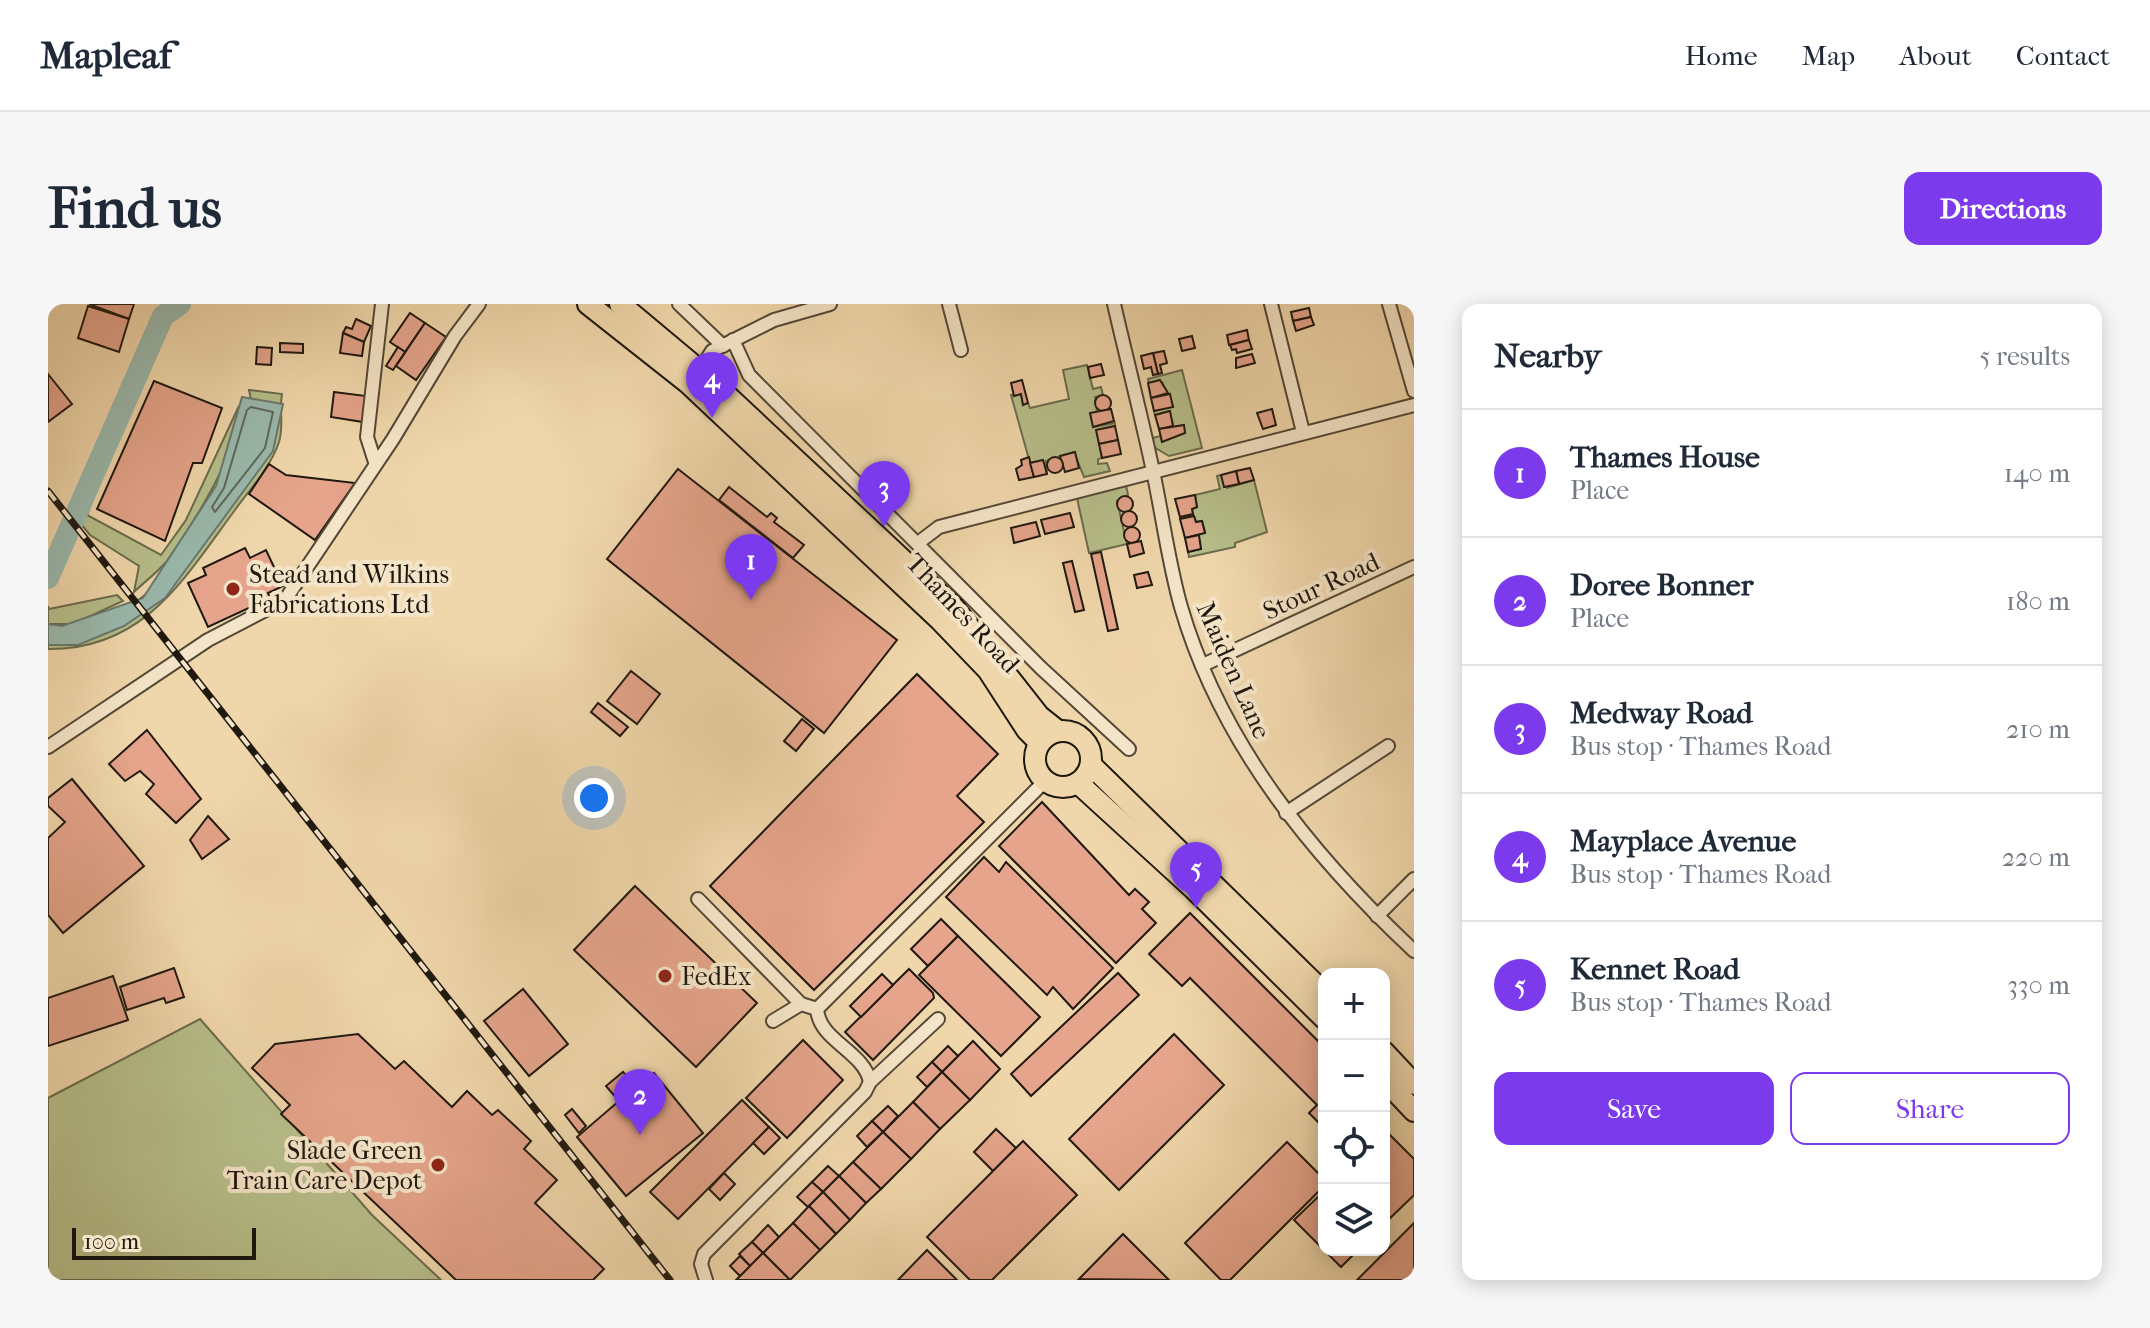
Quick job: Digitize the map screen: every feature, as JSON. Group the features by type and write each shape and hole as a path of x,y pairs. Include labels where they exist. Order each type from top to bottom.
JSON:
{"main road":[{"name":"Thames Road","path":"588,304 688,383 940,620 988,670 1027,730 1039,742"},
{"name":"Thames Road","path":"620,304 706,376 954,608 1039,716 1058,731 1076,734 1084,740 1091,754 1091,765 1318,987"},
{"path":"1058,731 1039,742 1034,755 1035,767 1045,781 1058,788 1078,783 1091,765"},
{"path":"1078,783 1193,888 1318,1012"},
{"path":"1390,1058 1414,1084"},
{"path":"1390,1085 1414,1111"}],"street":[{"path":"375,462 367,437 382,304"},
{"path":"48,747 208,640 285,600 455,336 479,304"},
{"name":"Thames Road","path":"679,304 728,343 749,375 1041,668 1129,749"},
{"path":"706,376 707,359 712,351 774,320 830,304"},
{"path":"949,304 961,350"},
{"name":"Maiden Lane","path":"1114,304 1181,607 1203,665 1242,748 1286,813 1377,916 1414,951"},
{"path":"1271,304 1303,432"},
{"path":"1389,304 1414,391"},
{"path":"918,543 939,527 1414,405"},
{"name":"Stour Road","path":"1203,665 1414,567"},
{"path":"1286,813 1388,746"},
{"path":"817,1009 1045,781"},
{"path":"1377,916 1414,879"},
{"path":"698,899 801,1004 817,1009"},
{"path":"773,1021 801,1004"},
{"path":"817,1009 823,1027 868,1071 870,1082"},
{"path":"706,1280 701,1264 704,1254 865,1092 870,1082 938,1019"}],"green space":[{"path":"1087,365 1093,389 1101,387 1103,395 1095,397 1097,412 1094,427 1115,423 1115,426 1097,430 1102,458 1098,459 1098,464 1107,463 1110,471 1084,477 1074,452 1046,461 1047,473 1043,460 1030,463 1011,395 1021,394 1023,404 1028,403 1030,408 1069,399 1063,370"},
{"path":"1182,370 1202,448 1169,456 1154,447 1152,438 1161,436 1162,442 1185,432 1183,425 1174,428 1169,411 1155,415 1154,411 1173,406 1162,382 1149,383 1148,379"},
{"path":"249,390 282,394 279,442 264,471 195,564 177,587 134,625 109,638 81,646 48,649 48,643 155,600 140,599 163,580 259,440"},
{"path":"128,403 87,515 161,555 186,520 238,408 233,444 213,487 166,562 134,592 139,566 90,535 75,517"},
{"path":"1221,475 1227,488 1254,480 1267,532 1235,543 1235,547 1189,557 1188,552 1201,549 1198,534 1205,532 1202,521 1196,522 1194,516 1180,517 1193,514 1192,509 1197,507 1195,495 1220,489 1217,476"},
{"path":"1126,485 1128,495 1117,501 1127,544 1089,553 1077,498"},
{"path":"117,595 123,601 73,624 48,624 48,606 49,609"},
{"path":"200,1019 372,1215 441,1280 48,1280 48,1098"}],"water":[{"path":"242,397 283,404 273,451 165,598 124,626 78,645 48,645 48,624 62,626 143,598 216,486"}],"building":[{"path":"89,304 134,304 129,319"},
{"path":"88,306 129,319 119,352 78,338"},
{"path":"1309,308 1311,317 1293,321 1291,312"},
{"path":"410,313 425,323 405,352 390,342"},
{"path":"1311,317 1314,325 1296,331 1293,321"},
{"path":"356,319 371,326 364,342 343,333 346,327 352,329"},
{"path":"425,323 446,337 416,380 396,366"},
{"path":"1247,330 1249,340 1229,345 1227,335"},
{"path":"343,333 364,342 362,356 340,353"},
{"path":"1192,336 1195,348 1182,351 1179,339"},
{"path":"1249,340 1252,349 1237,353 1236,349 1232,350 1230,345"},
{"path":"280,343 303,344 303,353 280,352"},
{"path":"257,347 272,348 271,365 256,364"},
{"path":"398,347 405,352 393,370 386,366"},
{"path":"1164,351 1167,363 1160,365 1162,373 1158,374 1153,353"},
{"path":"1153,353 1158,374 1153,375 1151,367 1144,369 1141,356"},
{"path":"1252,354 1255,363 1236,368 1236,358"},
{"path":"1101,364 1104,375 1090,378 1088,367"},
{"path":"48,374 72,404 48,422"},
{"path":"1022,380 1028,403 1023,405 1021,394 1014,396 1011,383"},
{"path":"1160,380 1168,393 1151,398 1148,383"},
{"path":"154,381 222,408 202,463 193,463 165,541 97,509"},
{"path":"334,392 366,396 363,422 331,417"},
{"path":"1170,394 1173,407 1154,411 1151,398"},
{"path":"1100,395 1106,395 1111,403 1109,409 1100,411 1095,406 1095,400"},
{"path":"1111,409 1114,421 1093,427 1090,413"},
{"path":"1272,409 1276,425 1263,429 1257,413"},
{"path":"1170,411 1173,426 1159,429 1155,415"},
{"path":"1184,425 1185,433 1162,442 1159,429"},
{"path":"1115,426 1118,440 1099,444 1096,430"},
{"path":"1118,440 1121,454 1102,458 1099,444"},
{"path":"1075,452 1079,468 1065,472 1060,456"},
{"path":"1029,457 1034,477 1019,480 1016,469 1022,465 1021,460"},
{"path":"1052,457 1058,457 1063,465 1061,471 1052,473 1047,468 1047,462"},
{"path":"1043,460 1047,474 1034,477 1030,463"},
{"path":"269,464 286,475 355,483 315,540 249,494"},
{"path":"1250,468 1254,480 1239,484 1236,471"},
{"path":"678,469 897,640 824,733 607,559"},
{"path":"1236,471 1239,484 1224,487 1221,475"},
{"path":"729,487 767,517 771,513 777,518 774,522 804,545 793,558 719,500"},
{"path":"1195,495 1197,507 1192,509 1193,514 1180,517 1175,499"},
{"path":"1122,496 1128,496 1133,504 1131,510 1122,512 1117,507 1117,501"},
{"path":"1126,511 1132,511 1137,519 1135,525 1126,527 1121,522 1121,516"},
{"path":"1070,513 1074,527 1045,534 1041,520"},
{"path":"1194,516 1196,522 1202,521 1205,533 1185,538 1180,519"},
{"path":"1036,522 1040,536 1014,543 1011,528"},
{"path":"1129,527 1135,527 1140,535 1138,541 1129,543 1124,538 1124,532"},
{"path":"1199,535 1201,549 1188,552 1185,538"},
{"path":"1141,541 1144,553 1130,557 1127,544"},
{"name":"Stead and Wilkins Fabrications Ltd","path":"245,548 250,558 266,550 283,586 268,593 270,598 208,627 188,583 206,575 203,568"},
{"path":"1101,552 1118,629 1108,631 1091,554"},
{"path":"1072,561 1084,610 1075,612 1063,563"},
{"path":"1148,572 1152,585 1137,588 1134,575"},
{"path":"631,671 660,694 637,724 607,701"},
{"path":"917,674 998,754 957,796 984,822 814,990 710,886"},
{"path":"598,703 628,727 620,736 591,712"},
{"path":"802,719 814,729 796,751 784,741"},
{"path":"147,730 201,799 176,823 146,794 154,784 140,771 125,781 109,764"},
{"path":"72,779 144,866 63,933 48,915 48,838 65,822 48,806 48,798"},
{"path":"1042,802 1129,895 1135,889 1149,902 1142,909 1156,923 1116,963 999,846"},
{"path":"208,816 229,839 202,859 190,840"},
{"path":"984,857 999,872 1006,862 1113,968 1073,1009 1053,987 1047,995 946,897"},
{"name":"FedEx","path":"635,886 757,1003 696,1067 574,950"},
{"path":"1190,913 1318,1041 1318,1122 1309,1113 1317,1105 1190,978 1182,986 1149,954"},
{"path":"941,919 958,936 928,966 911,949"},
{"path":"958,936 1040,1017 1001,1056 919,975"},
{"path":"174,968 184,997 166,1003 164,998 127,1010 120,987"},
{"path":"909,969 933,993 934,998 873,1060 845,1032"},
{"path":"1118,973 1139,995 1031,1096 1011,1074"},
{"path":"882,974 893,985 861,1017 850,1006"},
{"path":"113,976 128,1020 48,1046 48,998"},
{"path":"523,989 568,1044 529,1076 484,1021"},
{"name":"Slade Green Train Care Depot","path":"358,1034 395,1069 404,1061 452,1107 467,1091 492,1115 498,1110 531,1141 524,1149 557,1180 535,1203 604,1269 593,1280 456,1280 281,1114 290,1105 252,1068 275,1044"},
{"path":"1174,1034 1224,1085 1119,1190 1069,1139"},
{"path":"803,1040 843,1080 787,1138 746,1098"},
{"path":"973,1041 1000,1069 970,1100 942,1072"},
{"path":"948,1046 958,1056 942,1072 932,1062"},
{"path":"932,1062 942,1072 927,1087 917,1077"},
{"path":"623,1072 636,1087 654,1073 703,1133 626,1196 577,1137 619,1101 606,1086"},
{"path":"942,1072 970,1100 940,1129 913,1102"},
{"path":"742,1100 769,1127 678,1219 650,1192"},
{"path":"913,1102 940,1129 911,1159 883,1132"},
{"path":"888,1106 898,1116 883,1132 872,1121"},
{"path":"572,1109 586,1126 579,1133 565,1115"},
{"path":"872,1121 883,1132 867,1147 857,1136"},
{"path":"769,1127 780,1138 764,1154 753,1143"},
{"path":"996,1129 1016,1148 993,1171 974,1152"},
{"path":"883,1132 911,1159 881,1189 853,1162"},
{"path":"1390,1135 1414,1159 1414,1195 1390,1218"},
{"path":"1023,1141 1077,1195 992,1280 970,1280 927,1237"},
{"path":"1287,1142 1318,1173 1318,1192 1230,1280 1221,1280 1185,1243"},
{"path":"853,1162 881,1189 866,1203 839,1176"},
{"path":"828,1166 839,1176 823,1192 812,1182"},
{"path":"724,1173 735,1184 720,1200 709,1189"},
{"path":"839,1176 866,1203 850,1220 823,1192"},
{"path":"812,1182 823,1192 808,1207 797,1197"},
{"path":"823,1192 850,1220 836,1234 809,1206"},
{"path":"1318,1197 1318,1244 1294,1220"},
{"path":"809,1206 836,1234 820,1250 793,1223"},
{"path":"793,1223 820,1250 790,1280 763,1253"},
{"path":"1414,1223 1414,1280 1357,1280 1381,1256 1390,1256 1390,1247"},
{"path":"768,1225 779,1237 763,1253 752,1242"},
{"path":"1123,1234 1169,1280 1079,1279"},
{"path":"752,1242 763,1253 750,1266 739,1254"},
{"path":"927,1250 957,1280 898,1280"},
{"path":"763,1253 790,1280 736,1280"},
{"path":"740,1256 750,1266 740,1276 730,1266"},
{"path":"1330,1256 1352,1256 1341,1267"}],"waterway":[{"path":"48,578 163,316 180,304"}],"railway":[{"path":"48,491 670,1280"}],"place":[{"name":"Mayplace Avenue","path":"712,418"},
{"name":"Medway Road","path":"884,527"},
{"name":"Stead and Wilkins Fabrications Ltd","path":"233,589"},
{"name":"Thames House","path":"751,600"},
{"name":"Kennet Road","path":"1196,908"},
{"name":"FedEx","path":"665,976"},
{"name":"Doree Bonner","path":"640,1135"},
{"name":"Slade Green Train Care Depot","path":"438,1165"}]}
